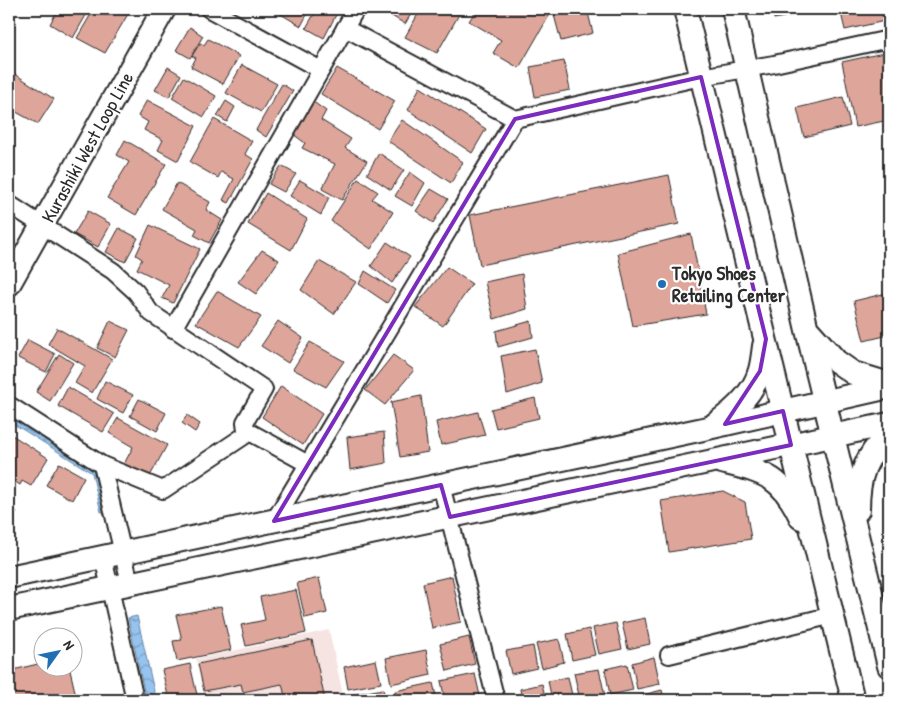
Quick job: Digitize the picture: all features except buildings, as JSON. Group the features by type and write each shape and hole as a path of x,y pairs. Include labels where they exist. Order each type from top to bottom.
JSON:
{"street":[{"name":"Kurashiki West Loop Line","path":"9,284 164,9"},
{"path":"209,9 321,70"},
{"path":"173,329 356,9"},
{"path":"685,9 854,700"},
{"path":"733,9 807,330 889,666"},
{"path":"345,28 515,120 701,77 889,39"},
{"path":"274,521 515,120"},
{"path":"9,204 113,272 136,292 151,313 264,389 245,422 246,430 308,464"},
{"path":"807,330 836,361 852,373 889,386"},
{"path":"708,428 741,402 752,387 760,371 766,339"},
{"path":"9,578 708,428 889,386"},
{"path":"9,405 102,464 163,490 250,432"},
{"path":"9,608 889,424"},
{"path":"859,541 858,496 861,473 878,445 889,433"},
{"path":"715,461 760,472 782,486 798,511 816,550"},
{"path":"102,464 113,555 120,585 135,700"},
{"path":"441,485 496,700"},
{"path":"669,655 833,615"}],"highlighted area":[{"path":"701,77 766,339 760,371 725,424 783,411 791,445 450,517 441,485 274,521 515,119"}],"shaded area":[{"path":"329,630 344,700 205,700 196,659"}],"water":[{"path":"9,410 99,467 110,511 101,512 92,473 9,421"},
{"path":"137,616 156,700 146,700 128,618"}],"place":[{"name":"Tokyo Shoes Retailing Center","path":"662,284"}]}
